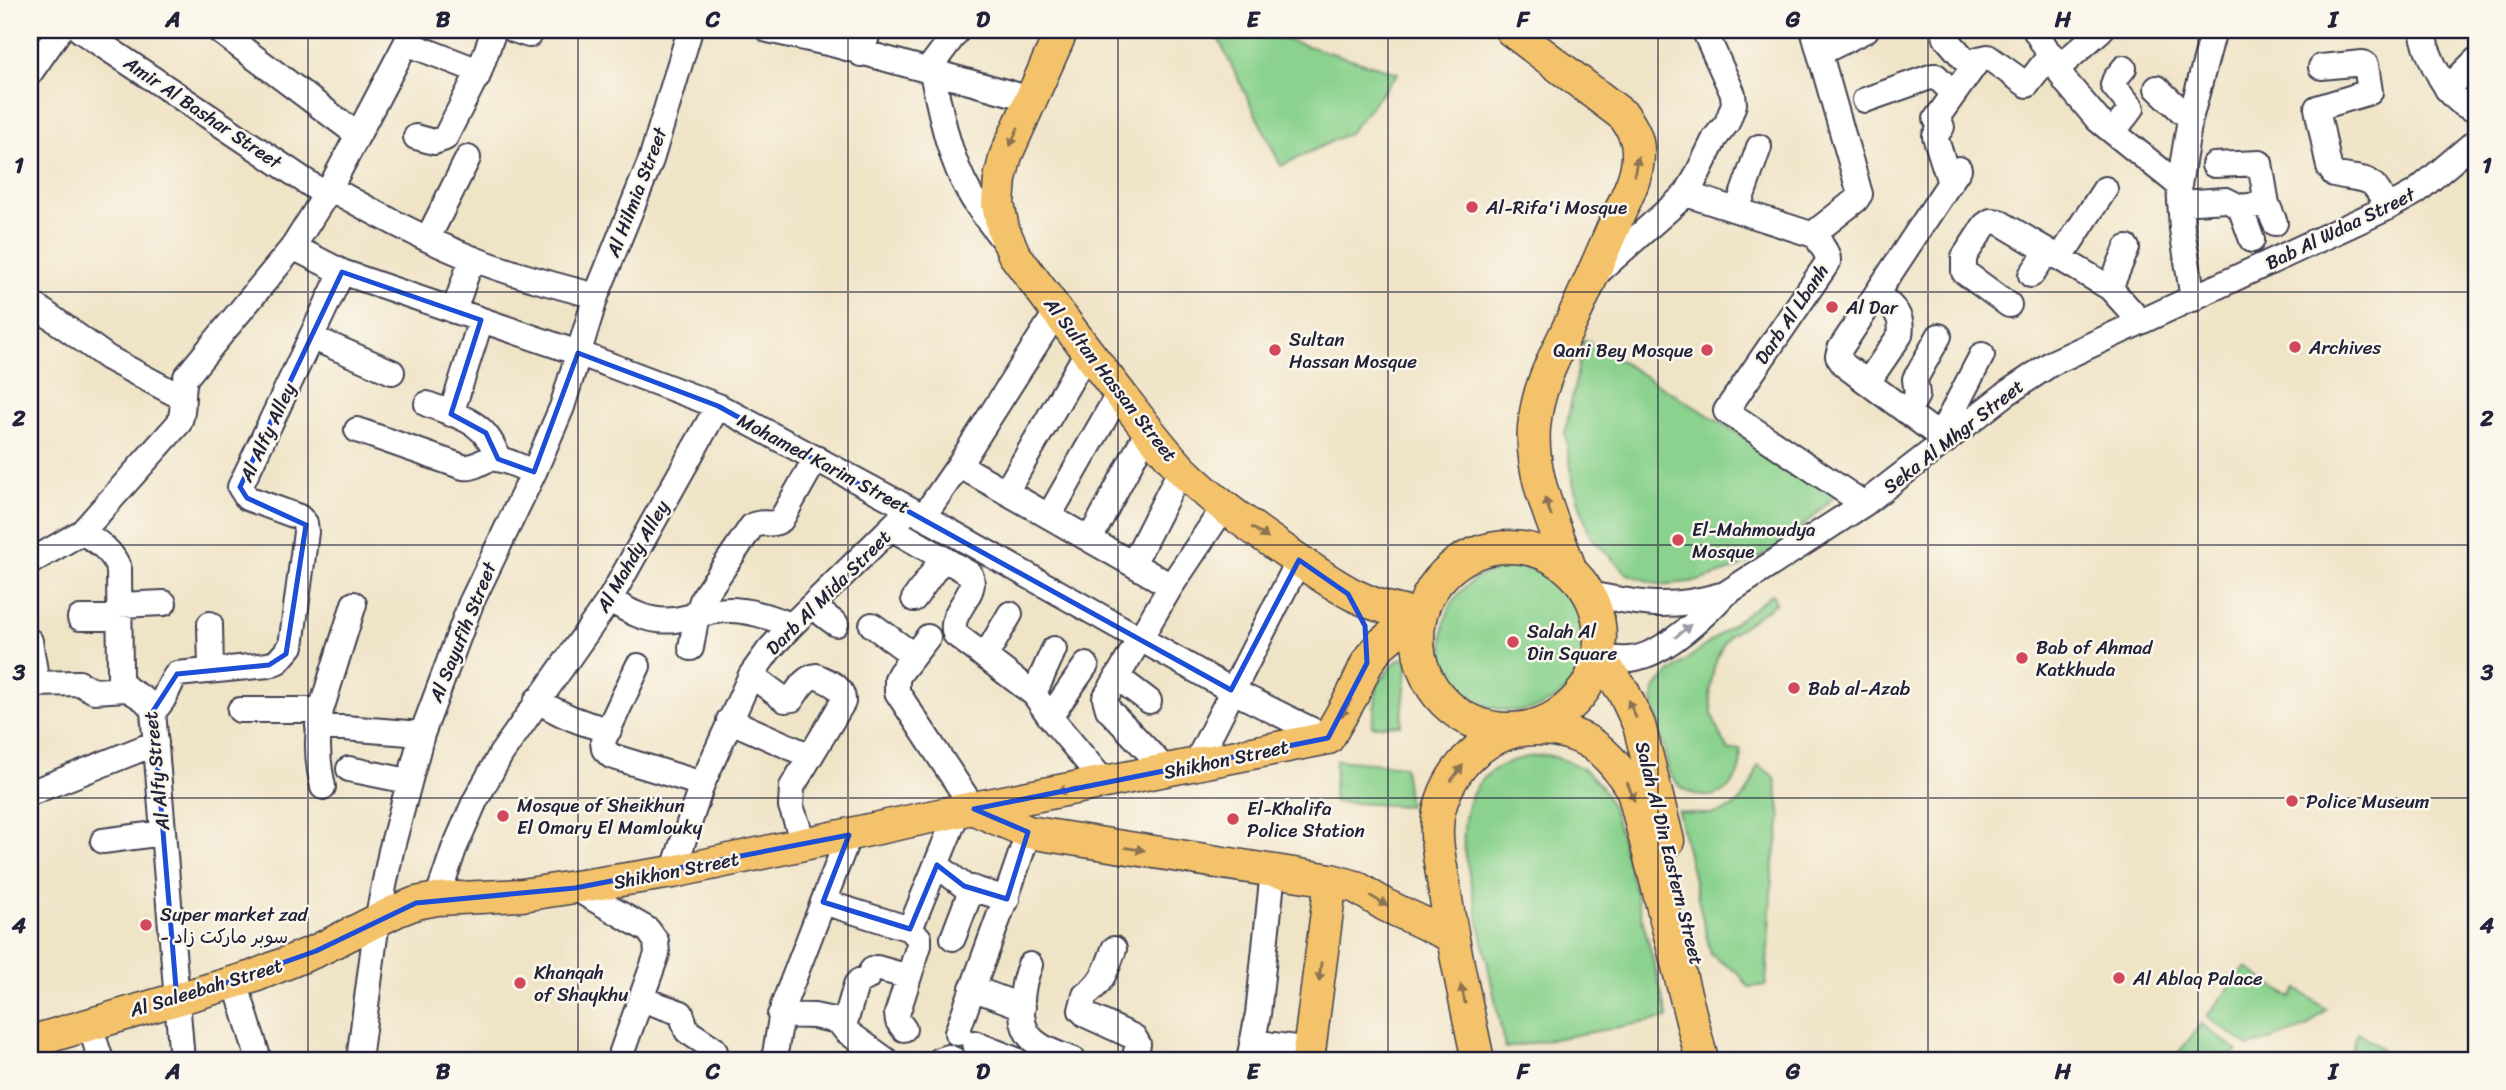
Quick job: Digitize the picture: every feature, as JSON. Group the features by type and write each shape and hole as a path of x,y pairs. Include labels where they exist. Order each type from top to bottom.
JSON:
{"main road":[{"name":"Al Sultan Hassan Street","path":"1062,30 1006,155 1000,179 998,204 1003,229 1014,254 1147,430 1181,469 1224,507 1348,594 1371,605 1419,619"},
{"path":"1478,1060 1451,936 1437,829 1439,813 1450,780 1471,754 1500,736 1541,724 1560,713 1583,690 1598,656 1599,625 1538,474 1534,429 1542,385 1550,364 1592,277 1632,183 1638,159 1635,136 1624,116 1511,30"},
{"path":"1517,731 1482,725 1467,719 1444,702 1427,678 1418,651 1419,619 1427,597 1438,579 1454,565 1472,554 1492,548 1535,550 1554,558 1580,583"},
{"path":"1348,594 1358,609 1364,626 1367,663"},
{"path":"1328,738 1367,663 1380,645 1397,631 1419,619"},
{"name":"Salah Al Din Eastern Street","path":"1598,656 1623,691 1639,725 1718,1060"},
{"name":"Salah Al Din Eastern Street","path":"1517,731 1535,729 1565,732 1594,744 1617,764 1633,791 1702,1060"},
{"name":"Shikhon Street","path":"377,921 396,911 437,899 522,895 673,872 1328,738"},
{"path":"966,810 1028,832 1331,880 1356,887 1385,905 1451,936"},
{"path":"1309,1055 1331,880"},
{"name":"Al Saleebah Street","path":"31,1038 235,982 316,951 377,921"}],"street":[{"path":"30,73 60,30"},
{"name":"Amir Al Bashar Street","path":"80,30 328,192 472,258 596,296"},
{"path":"218,30 358,135"},
{"path":"416,136 434,142 445,138 477,78 494,30"},
{"name":"Al Hilmia Street","path":"578,354 596,296 651,160 690,30"},
{"path":"768,30 834,37 861,54 1031,99"},
{"path":"861,54 869,30"},
{"path":"958,30 930,72 958,170 979,209 1014,254"},
{"path":"1592,277 1686,194 1715,138 1727,123 1734,104 1733,94 1704,30"},
{"path":"1816,41 1866,30"},
{"path":"1944,30 1946,38 1972,68"},
{"path":"2035,30 2079,98 2098,120 2180,194 2226,200 2240,207 2271,213 2260,163 2214,165"},
{"path":"1982,355 1943,439 1842,362 1838,356 1840,349 1955,176 1935,136 1942,128 1936,119 1979,59 1988,57 2027,85 2054,61 2101,30"},
{"path":"2193,299 2180,194 2190,120 2214,30"},
{"path":"2422,30 2429,57 2447,89 2468,107 2476,109"},
{"path":"30,562 82,532 179,423 183,415 181,397 186,377 293,247 328,192 410,36 471,68 476,72 477,78"},
{"name":"Darb Al Lbanh","path":"1816,41 1860,194 1818,230 1817,236 1828,255 1826,265 1726,411 1864,504"},
{"path":"2447,89 2476,60"},
{"path":"2321,67 2363,62 2366,65 2370,92 2317,108 2329,167 2334,174 2373,182 2387,208"},
{"path":"2113,132 2132,107 2113,85 2124,68"},
{"path":"1866,100 1933,76 1954,94"},
{"path":"2157,88 2190,120"},
{"name":"Bab Al Wdaa Street","path":"2193,299 2416,192 2476,141"},
{"path":"1737,210 1759,147"},
{"path":"428,238 468,158"},
{"path":"2442,172 2476,166"},
{"path":"2031,275 2054,254 2105,189"},
{"path":"1686,194 1817,236"},
{"path":"2240,207 2252,240"},
{"path":"2009,305 1964,272 1964,257 1985,225 1991,221 1999,222 2110,288 2141,322"},
{"name":"Mohamed Karim Street","path":"293,247 342,272 718,406 917,513 1231,690 1328,738"},
{"path":"2110,288 2127,248"},
{"path":"454,311 472,258"},
{"name":"Al Alfy Alley","path":"153,711 162,704 177,674 269,665 278,661 291,646 305,523 299,517 247,498 240,487 342,272"},
{"path":"1868,382 1900,335 1901,327 1898,312 1877,293"},
{"name":"Seka Al Mhgr Street","path":"1598,656 1618,660 1638,658 1656,650 1713,607 1725,594 1864,504 1943,439 2052,363 2193,299"},
{"path":"30,302 108,358 181,397"},
{"name":"Darb Al Mida Street","path":"673,872 702,784 751,675 792,625 891,528 917,513 959,465 1057,311"},
{"path":"451,414 481,320"},
{"path":"1908,412 1917,395 1915,379 1939,335"},
{"path":"311,337 392,372"},
{"path":"1006,492 1087,352"},
{"name":"Al Sayufih Street","path":"359,1060 377,921 391,851 422,734 471,603 562,407 578,354"},
{"path":"1049,516 1119,393"},
{"path":"427,404 475,423 494,445 498,459"},
{"name":"Al Mahdy Alley","path":"437,899 454,849 475,801 501,754 610,599 718,406"},
{"path":"357,430 463,467 473,467 491,459 498,459 534,472"},
{"path":"1090,539 1147,430"},
{"path":"691,648 697,614 703,598 750,528 755,524 773,524 781,520 816,458"},
{"path":"959,465 1171,586"},
{"path":"1133,564 1181,469"},
{"path":"1224,507 1171,586 1105,698 1105,704 1181,768 1231,690 1299,560"},
{"path":"891,528 972,577 972,587 954,619 953,629 956,634 1034,694 1049,717 1105,783"},
{"name":"Al Alfy Street","path":"82,532 101,544 116,559 119,569 120,678 126,689 145,698 153,711 182,1060"},
{"path":"914,599 943,558"},
{"name":"Seka Al Mhgr Street","path":"1580,583 1663,606 1682,605 1725,594"},
{"path":"610,599 629,612 651,619 674,620 729,610 761,614 792,625"},
{"path":"80,618 164,603"},
{"path":"323,787 317,746 320,718 354,604"},
{"path":"812,606 836,624"},
{"path":"985,657 1010,614"},
{"path":"210,624 211,670"},
{"path":"872,625 921,646 897,679 897,692 966,810 937,865 909,929"},
{"path":"30,641 33,684 79,683 94,691 126,689"},
{"path":"1034,694 1054,649"},
{"path":"1049,717 1086,665"},
{"path":"638,666 603,745 611,756 702,784"},
{"path":"751,675 785,700 792,699 805,680 812,676 841,690 843,702 792,786 791,806 804,844"},
{"path":"1117,677 1149,701"},
{"path":"537,701 559,715 609,730"},
{"path":"240,710 320,718 422,734"},
{"path":"729,720 810,756"},
{"path":"30,793 156,743"},
{"path":"349,769 408,781"},
{"path":"1016,1060 965,1038 972,988 1007,899 1028,832"},
{"path":"103,841 163,833"},
{"path":"774,1060 780,1015 849,835"},
{"path":"937,865 954,880 1007,899"},
{"path":"1273,871 1258,1014 1251,1051 1309,1055"},
{"path":"575,888 648,930 656,941 657,954 619,1060"},
{"path":"953,938 972,888"},
{"path":"823,902 909,929 919,938 897,1014 904,1029"},
{"path":"1114,949 1102,979 1085,995 1081,1010 1086,1015 1134,1037 1138,1044 1134,1060"},
{"path":"1030,965 1024,980 1026,1031 1030,1038 1042,1047 1074,1060"},
{"path":"854,1043 856,985 859,981 867,978 872,970 877,968 909,977"},
{"path":"235,982 259,1060"},
{"path":"972,988 1023,1007"},
{"path":"641,999 681,1013 687,1031 714,1048 718,1060"},
{"path":"780,1015 830,1018 854,1043 886,1060"},
{"path":"89,1023 100,1060"},
{"path":"939,1060 948,1057 955,1060"}],"highlighted area":[{"path":"342,272 481,320 451,414 486,433 498,459 534,472 578,353 718,406 1231,690 1299,560 1348,594 1365,626 1367,663 1328,738 974,809 1028,832 1007,899 964,886 937,865 910,929 823,902 849,835 575,888 416,903 316,951 177,1000 153,711 177,674 269,665 286,654 306,525 247,498 240,487"}],"green space":[{"path":"1214,30 1254,30 1398,73 1349,133 1281,166"},
{"path":"1584,339 1837,494 1782,546 1735,569 1698,581 1660,585 1627,574 1590,536 1574,486 1565,433"},
{"path":"1515,567 1542,573 1566,588 1581,612 1587,639 1581,666 1566,690 1542,705 1515,711 1488,705 1464,690 1449,666 1443,639 1449,612 1464,588 1488,573"},
{"path":"1772,594 1776,603 1729,636 1714,667 1711,703 1717,729 1729,751 1740,749 1740,766 1735,779 1727,789 1716,795 1691,793 1679,785 1669,772 1653,699 1654,689 1667,675"},
{"path":"1400,658 1408,661 1401,725 1372,726 1378,682"},
{"path":"1547,755 1583,769 1599,784 1611,805 1668,1018 1505,1048 1464,849 1464,828 1473,794 1493,770 1526,757"},
{"path":"1336,760 1404,766 1409,806 1333,802"},
{"path":"1758,765 1775,777 1781,818 1772,875 1766,985 1749,987 1738,973 1711,955 1678,811 1707,814 1730,809 1747,793"},
{"path":"2246,967 2291,998 2297,989 2326,1009 2307,1027 2249,1047 2207,1016"},
{"path":"2201,1024 2238,1051 2221,1060 2173,1060"},
{"path":"2358,1032 2381,1048 2382,1053 2378,1060 2348,1060"}],"place":[{"name":"Al-Rifa'i Mosque","path":"1472,207"},
{"name":"Al Dar","path":"1832,307"},
{"name":"Archives","path":"2295,347"},
{"name":"Sultan Hassan Mosque","path":"1275,350"},
{"name":"Qani Bey Mosque","path":"1707,350"},
{"name":"El-Mahmoudya Mosque","path":"1678,540"},
{"name":"Salah Al Din Square","path":"1513,642"},
{"name":"Bab of Ahmad Katkhuda","path":"2022,658"},
{"name":"Bab al-Azab","path":"1794,688"},
{"name":"Police Museum","path":"2292,801"},
{"name":"Mosque of Sheikhun El Omary El Mamlouky","path":"503,816"},
{"name":"El-Khalifa Police Station","path":"1233,819"},
{"name":"Super market zad - سوبر ماركت زاد","path":"146,925"},
{"name":"Al Ablaq Palace","path":"2119,978"},
{"name":"Khanqah of Shaykhu","path":"520,983"}]}
